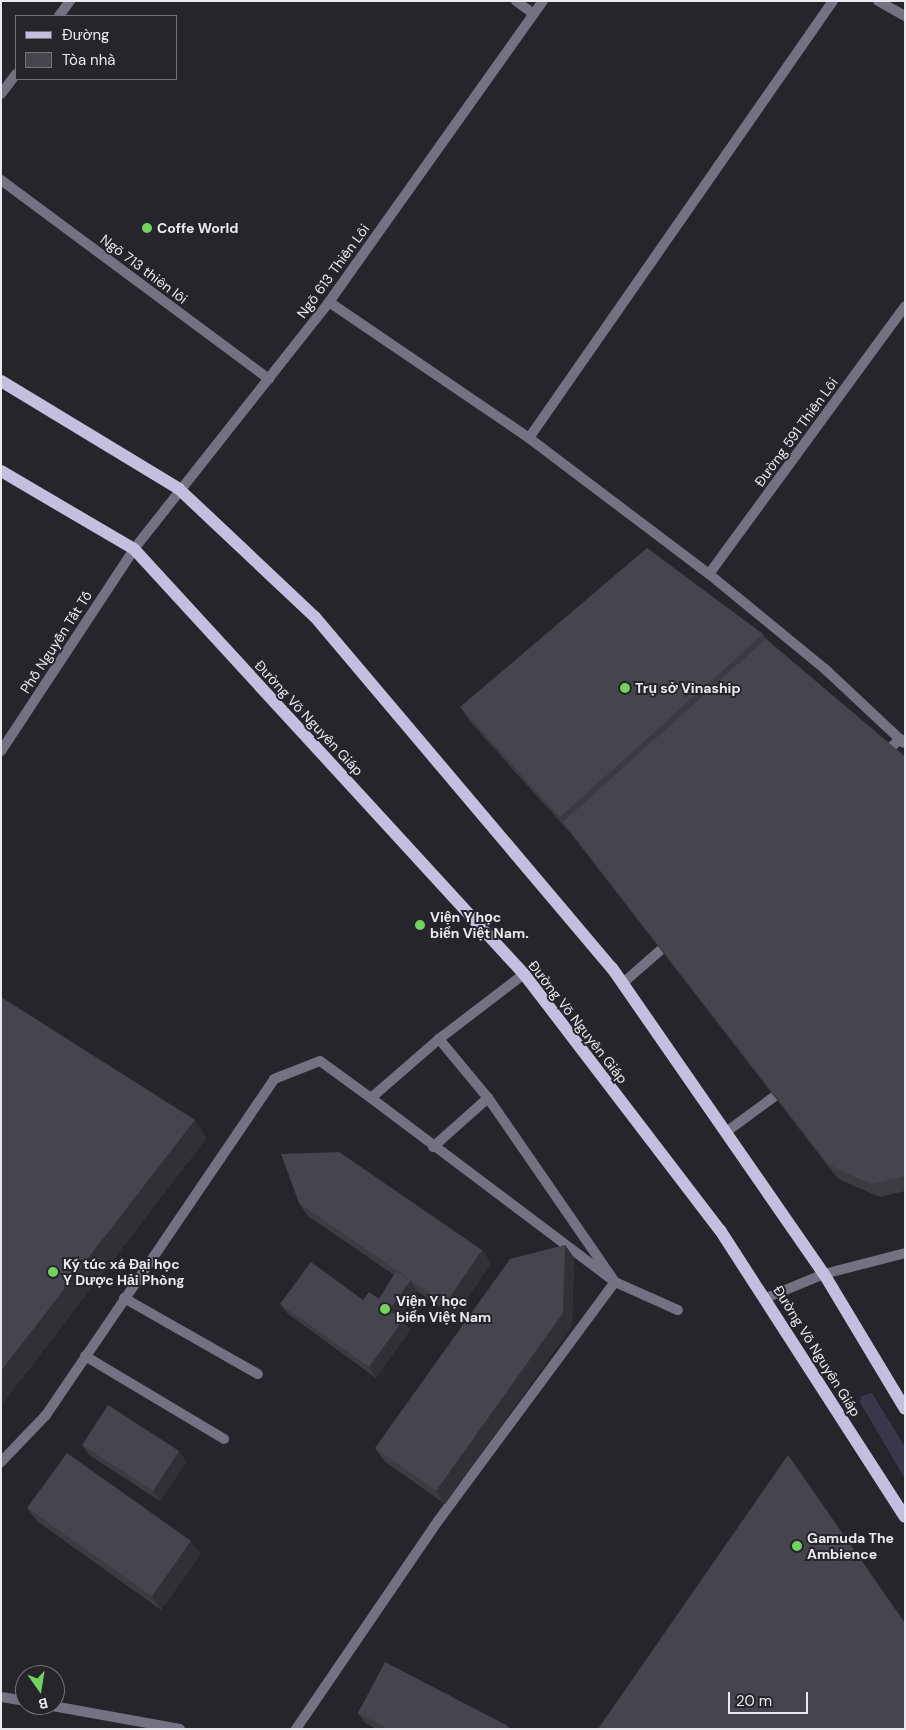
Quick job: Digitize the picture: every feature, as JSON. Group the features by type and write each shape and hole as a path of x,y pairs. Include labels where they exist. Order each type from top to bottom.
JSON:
{"main road":[{"path":"1,381 179,489 315,617 623,983 824,1274 905,1409"},
{"name":"Đường Võ Nguyên Giáp","path":"1,470 134,549 524,974 720,1230 766,1298 905,1517"}],"street":[{"path":"60,15 70,1"},
{"path":"516,1 534,14"},
{"name":"Ngõ 613 Thiên Lôi","path":"134,549 179,489 329,302 543,1"},
{"path":"528,438 833,1"},
{"path":"878,1 905,16"},
{"path":"1,94 15,75"},
{"name":"Ngõ 713 thiên lôi","path":"1,180 269,379"},
{"path":"329,302 528,438 709,574 825,669 902,741 878,759"},
{"name":"Đường 591 Thiên Lôi","path":"709,574 905,306"},
{"name":"Phố Nguyễn Tất Tố","path":"1,751 134,549"},
{"path":"623,983 683,930"},
{"path":"372,1098 439,1039 524,974"},
{"path":"439,1039 488,1098 615,1282"},
{"path":"1,1462 46,1414 274,1079 320,1061 372,1098 433,1147 615,1282 678,1310"},
{"path":"726,1132 796,1080"},
{"path":"433,1147 488,1098"},
{"path":"766,1298 824,1274 905,1253"},
{"path":"296,1729 438,1522 615,1282"},
{"path":"124,1298 258,1374"},
{"path":"85,1356 224,1439"},
{"path":"1,1697 15,1699"},
{"path":"65,1708 180,1729"}],"shaded area":[{"path":"872,1393 905,1447 905,1479 860,1402 861,1396"}],"building":[{"name":"Trụ sở Vinaship","path":"647,548 763,634 560,817 460,707"},
{"path":"766,639 905,757 905,1176 871,1184 829,1165 563,822"},
{"name":"Ký túc xá Đại học Y Dược Hải Phòng","path":"1,997 195,1120 1,1371"},
{"path":"339,1152 482,1250 445,1304 299,1203 281,1154"},
{"path":"565,1245 563,1313 436,1491 375,1448 510,1259"},
{"path":"311,1262 363,1300 369,1292 379,1299 396,1271 410,1281 389,1310 403,1320 369,1367 280,1304"},
{"path":"108,1405 179,1451 153,1491 82,1445"},
{"path":"67,1453 191,1541 152,1596 27,1508"},
{"name":"Gamuda The Ambience","path":"788,1455 905,1623 905,1729 598,1729"},
{"path":"385,1662 508,1726 507,1729 389,1729 358,1713"}],"place":[{"name":"Coffe World","path":"147,228"},
{"name":"Trụ sở Vinaship","path":"625,688"},
{"name":"Viện Y học biển Việt Nam.","path":"420,925"},
{"name":"Ký túc xá Đại học Y Dược Hải Phòng","path":"53,1272"},
{"name":"Viện Y học biển Việt Nam","path":"385,1309"},
{"name":"Gamuda The Ambience","path":"797,1546"}]}
